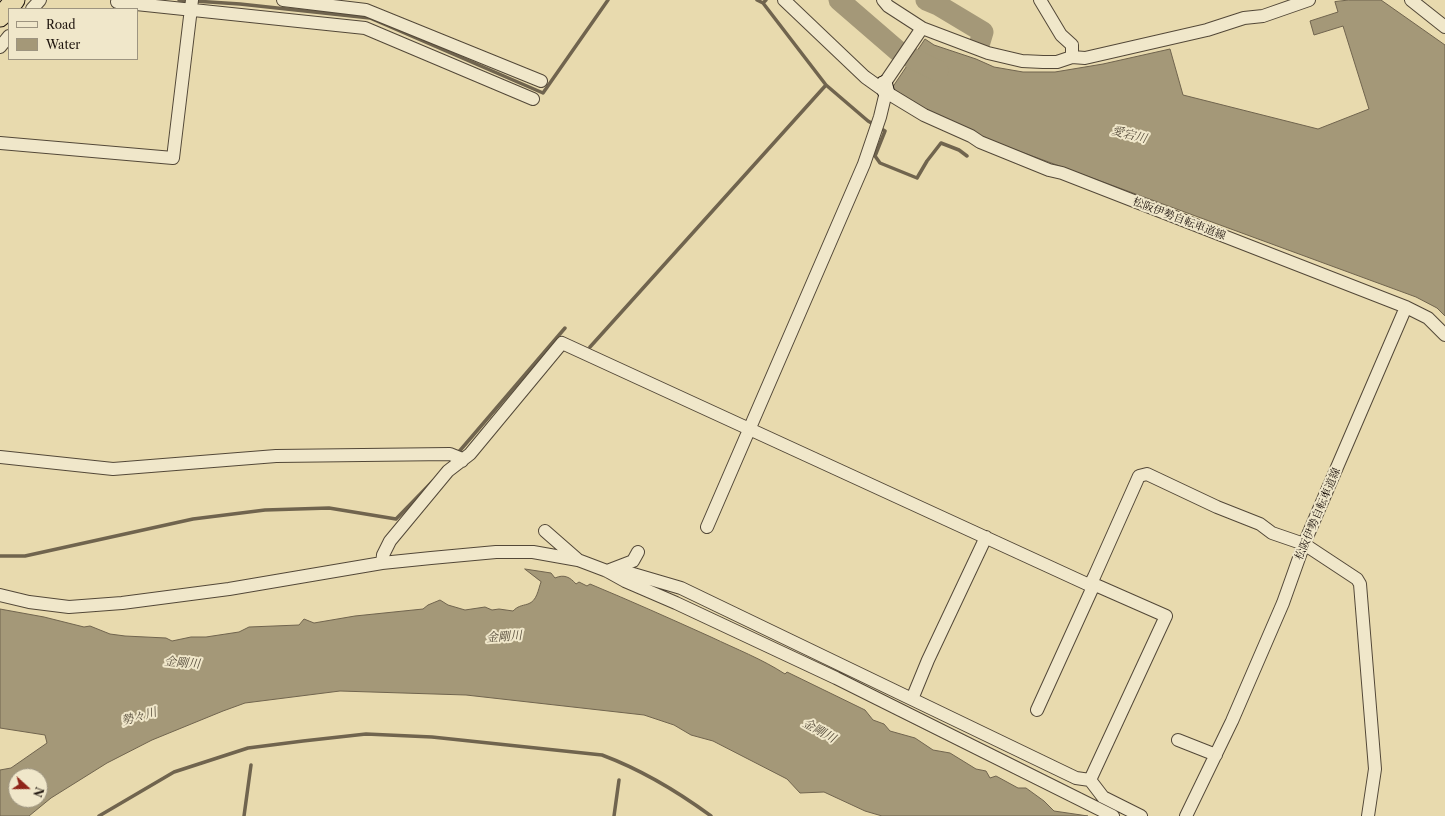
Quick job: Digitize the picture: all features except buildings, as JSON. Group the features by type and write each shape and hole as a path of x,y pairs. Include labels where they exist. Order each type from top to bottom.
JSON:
{"highway":[{"path":"0,17 15,0"}],"street":[{"path":"33,8 40,0"},
{"path":"284,0 366,10 541,81"},
{"name":"松阪伊勢自転車道線","path":"784,0 865,77 885,88 924,116 971,136 980,142 1049,170 1069,176 1406,307 1304,544 1283,603 1235,714 1186,816"},
{"path":"883,0 888,6 922,28 988,53 1022,61 1057,62 1072,57 1085,58 1207,30 1244,18 1263,16 1310,0"},
{"path":"1040,0 1061,35 1072,46 1072,57"},
{"path":"1411,0 1445,27"},
{"path":"117,2 191,6 365,28 533,99"},
{"path":"0,143 173,158 191,6"},
{"path":"707,527 864,164 880,117 885,88 922,28"},
{"path":"0,47 8,37"},
{"path":"1406,307 1428,318 1445,335"},
{"path":"0,457 113,469 276,456 457,458 470,454 562,343 1087,584 1091,583 1166,616 1090,780"},
{"path":"382,563 383,555 390,541 457,458"},
{"path":"1037,710 1092,589 1091,583 1139,476 1147,474 1217,507 1260,524 1272,533 1304,544 1357,579 1360,584 1375,769 1368,816"},
{"path":"545,531 578,560"},
{"path":"912,699 928,660 986,537"},
{"path":"0,595 29,602 69,607 122,603 229,589 382,563 496,552 533,552 578,560 607,571 625,582 676,603 836,678 1113,816"},
{"path":"607,571 633,561 638,552"},
{"path":"607,571 623,571 681,588 1076,778 1090,780 1103,797 1141,816"},
{"path":"1178,740 1216,755"}],"water":[{"path":"1349,0 1381,0 1445,45 1445,316 1437,308 1416,297 986,139 926,110 892,88 925,39 934,45 976,59 994,67 1023,72 1055,72 1103,64 1170,49 1183,95 1318,129 1369,109 1343,26 1314,35 1310,21 1338,12 1335,2"},
{"path":"525,569 551,573 555,578 561,576 567,577 576,584 579,582 587,586 590,584 749,654 785,674 787,672 865,710 873,720 884,724 890,731 915,738 933,750 950,753 976,769 986,771 990,778 996,776 1018,788 1026,788 1044,801 1054,811 1088,816 882,816 865,811 824,792 800,793 787,779 713,741 691,735 674,725 644,715 466,695 340,691 245,703 152,740 107,763 48,800 48,768 11,768 47,743 45,735 0,728 0,609 44,617 84,627 90,626 110,634 166,638 172,641 191,637 206,637 239,632 249,627 299,625 304,619 314,623 355,616 423,609 440,600 448,605 465,610 485,607 492,610 499,609 513,611 518,607 531,603 537,595 541,582"},
{"path":"8,769 8,808 39,808 29,816 0,816 0,770"}],"waterway":[{"path":"179,0 240,4 370,18 543,93 608,0"},
{"path":"757,0 763,3 766,0"},
{"name":"愛宕川","path":"839,0 898,51 938,71"},
{"path":"926,0 938,5 983,32 980,42"},
{"path":"763,3 826,85"},
{"path":"590,347 826,85 868,121 885,131 875,156 880,163 917,178 927,161 941,143 959,150 967,156"},
{"path":"457,454 565,328"},
{"path":"0,556 25,556 193,519 265,510 329,508 396,519 433,481"},
{"path":"99,816 174,772 248,748 366,734 432,737 602,755 631,767 659,782 711,816"},
{"path":"244,816 251,765"},
{"path":"614,816 619,780"}],"water label":[{"name":"金剛川","path":"504,637"},
{"name":"金剛川","path":"182,663"},
{"name":"勢々川","path":"139,717"},
{"name":"金剛川","path":"819,731"}]}
